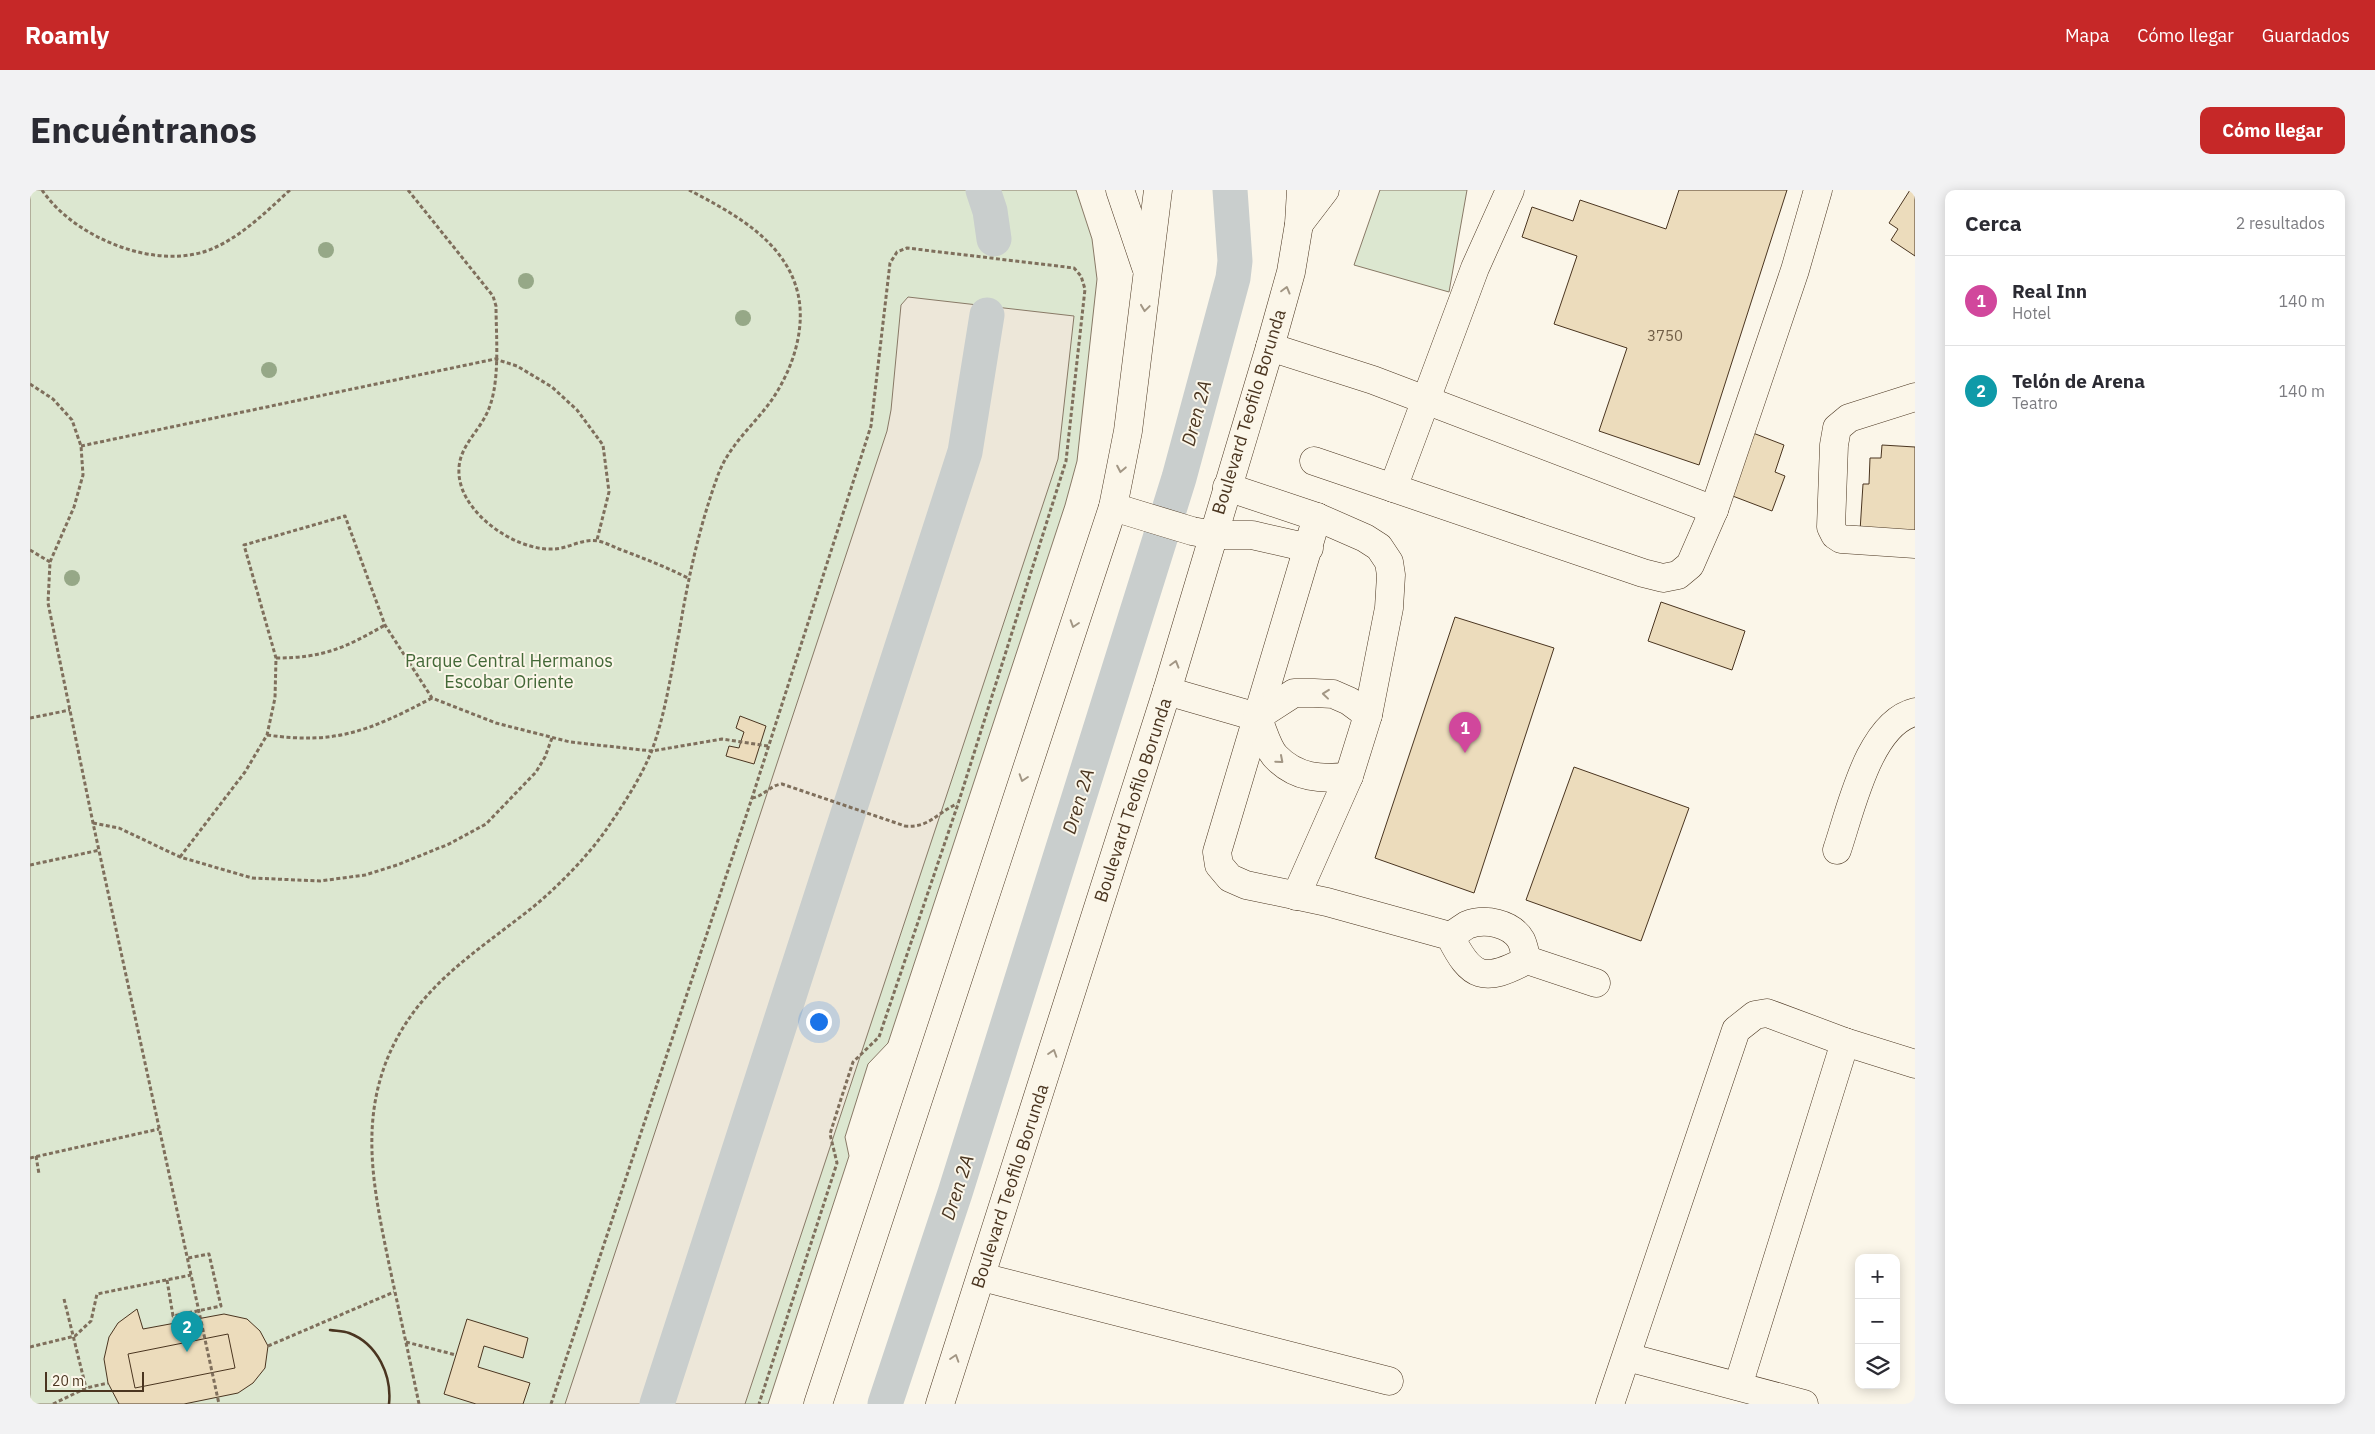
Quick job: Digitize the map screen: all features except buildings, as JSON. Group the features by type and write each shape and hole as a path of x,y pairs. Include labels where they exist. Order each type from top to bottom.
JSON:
{"main road":[{"path":"1120,190 1149,278"},
{"path":"818,1404 1124,511 1128,431 1149,278 1158,190"},
{"name":"Boulevard Teofilo Borunda","path":"940,1404 1167,692 1202,533 1227,487 1270,346 1291,272 1299,224 1301,190"},
{"path":"1299,224 1325,190"},
{"path":"1393,488 1475,268 1510,190"},
{"path":"1314,461 1643,573 1663,578 1678,575 1690,565 1714,510 1795,270 1818,190"},
{"path":"1270,346 1425,399 1714,510"},
{"path":"1915,397 1849,418 1837,428 1830,527 1835,535 1841,539 1915,544"},
{"path":"1227,487 1317,517 1365,538 1379,547 1389,562 1391,575 1389,608 1368,715 1349,776 1296,896"},
{"path":"1124,511 1202,533 1252,535 1309,548"},
{"path":"1317,517 1217,852 1219,865 1230,878 1246,886 1327,902 1450,936 1468,925 1484,922 1499,924 1512,930 1521,941 1527,960"},
{"path":"1167,692 1257,718 1275,756 1290,768 1308,777 1328,780 1349,776"},
{"path":"1257,718 1294,693 1333,694 1350,701 1368,715"},
{"path":"1837,850 1871,754 1890,726 1900,717 1915,712"},
{"path":"1450,936 1462,960 1472,970 1484,974 1508,970 1527,960 1596,983"},
{"path":"1610,1404 1736,1030 1755,1015 1767,1013 1845,1042 1915,1064"},
{"path":"1738,1386 1845,1042"},
{"path":"982,1277 1389,1381"},
{"path":"1627,1357 1804,1404"}],"path":[{"path":"42,190 67,217 101,240 138,253 184,256 214,248 251,225 290,190"},
{"path":"408,190 493,296 496,306 494,392 486,415 463,451 459,469 462,488 471,507 496,531 532,548 555,549 578,542 597,540 659,564 688,578"},
{"path":"419,1404 375,1196 370,1150 375,1098 388,1056 412,1014 440,979 532,908 573,868 604,833 632,790 652,751 667,695 688,578 700,525 720,469 740,437 771,401 790,367 798,340 800,314 798,293 788,267 768,242 735,215 689,190"},
{"path":"551,1404 752,798 871,426 890,263 897,252 907,248 1074,268 1081,276 1085,290 1066,461 958,804 878,1037 853,1062 830,1134 837,1163 759,1404"},
{"path":"81,446 495,359 517,366 552,387 577,410 603,445 609,492 597,540"},
{"path":"30,384 53,399 72,420 81,446 83,474 74,507 50,562 48,603 158,1129 219,1404"},
{"path":"180,857 246,772 267,736 275,698 276,658 244,545 345,516 385,625 432,698 496,723 552,738 652,751 722,739 768,746"},
{"path":"30,550 50,562"},
{"path":"276,658 305,658 348,646 385,625"},
{"path":"267,736 297,739 331,738 366,729 432,698"},
{"path":"30,718 70,710"},
{"path":"93,823 119,828 180,857 252,878 320,881 365,874 398,865 449,844 486,824 536,772 545,757 552,738"},
{"path":"752,798 759,796 776,785 782,784 905,826 918,827 925,825 948,808 958,804"},
{"path":"30,865 100,850"},
{"path":"30,1158 158,1129"},
{"path":"36,1156 39,1174"},
{"path":"167,1280 173,1316 221,1306 209,1254 188,1258"},
{"path":"30,1347 75,1336 91,1321 97,1294 191,1275"},
{"path":"268,1346 394,1292"},
{"path":"64,1299 75,1336 86,1388"},
{"path":"406,1342 456,1354"},
{"path":"53,1404 86,1388 108,1383"}],"green space":[{"name":"Parque Central Hermanos Escobar Oriente","path":"30,190 1076,190 1092,239 1097,279 1077,461 1065,505 888,1043 868,1064 845,1137 849,1156 768,1404 30,1404"},
{"path":"1380,190 1467,190 1449,292 1354,265"}],"shaded area":[{"path":"908,297 1074,316 1058,459 745,1404 565,1404 887,431 891,410 901,305"}],"waterway":[{"path":"983,190 990,211 994,239"},
{"name":"Dren 2A","path":"885,1404 955,1193 1179,478 1233,278 1235,261 1230,190"},
{"path":"657,1404 965,452 987,315"}],"wall":[{"path":"330,1330 347,1332 359,1338 375,1353 385,1372 388,1383 389,1404"}],"place":[{"name":"Real Inn","path":"1465,753"},
{"name":"Telón de Arena","path":"187,1352"}]}
